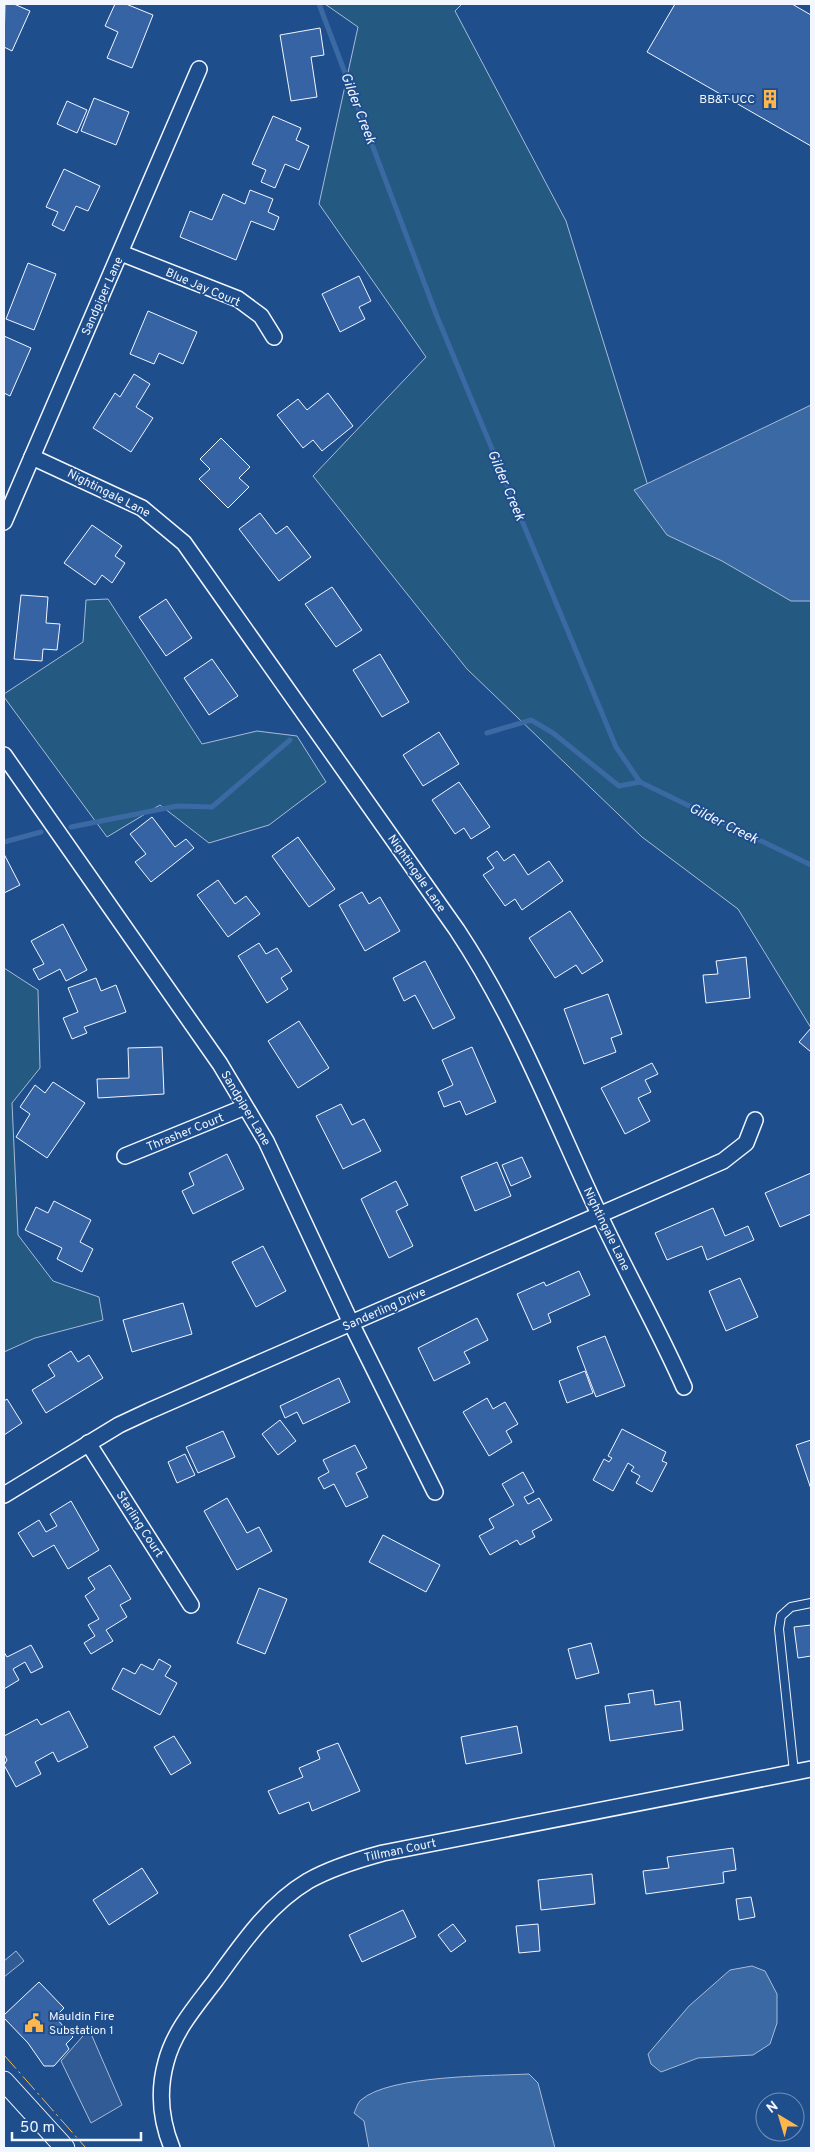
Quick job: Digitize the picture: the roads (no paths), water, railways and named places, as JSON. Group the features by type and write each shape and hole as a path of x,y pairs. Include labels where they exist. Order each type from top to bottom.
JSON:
{"street":[{"name":"Sandpiper Lane","path":"4,522 121,254 199,69"},
{"name":"Blue Jay Court","path":"121,254 238,300 261,316 274,337"},
{"name":"Nightingale Lane","path":"32,456 142,508 168,528 195,557 481,966 510,1020 600,1215 684,1387"},
{"name":"Sandpiper Lane","path":"4,755 220,1064 280,1168 352,1323 435,1492"},
{"name":"Thrasher Court","path":"125,1156 245,1107"},
{"name":"Sanderling Drive","path":"4,1495 88,1443 149,1411 723,1161 746,1143 755,1120"},
{"name":"Starling Court","path":"88,1443 190,1605"},
{"name":"Tillman Court","path":"172,2148 162,2112 161,2096 166,2063 176,2036 254,1929 284,1898 307,1882 329,1870 383,1853 811,1769"},
{"path":"4,2081 65,2148"}],"lane":[{"path":"794,1772 779,1629 781,1616 791,1607 811,1603"}],"waterway":[{"name":"Gilder Creek","path":"319,4 436,314 616,747 640,782 811,865"},
{"path":"487,733 531,720 553,733 619,786 640,782"},
{"path":"71,827 177,806 212,807 290,740"},
{"path":"4,842 41,832"}],"place":[{"name":"BB&T UCC","path":"770,99"},
{"name":"Mauldin Fire Substation 1","path":"34,2023"}]}
